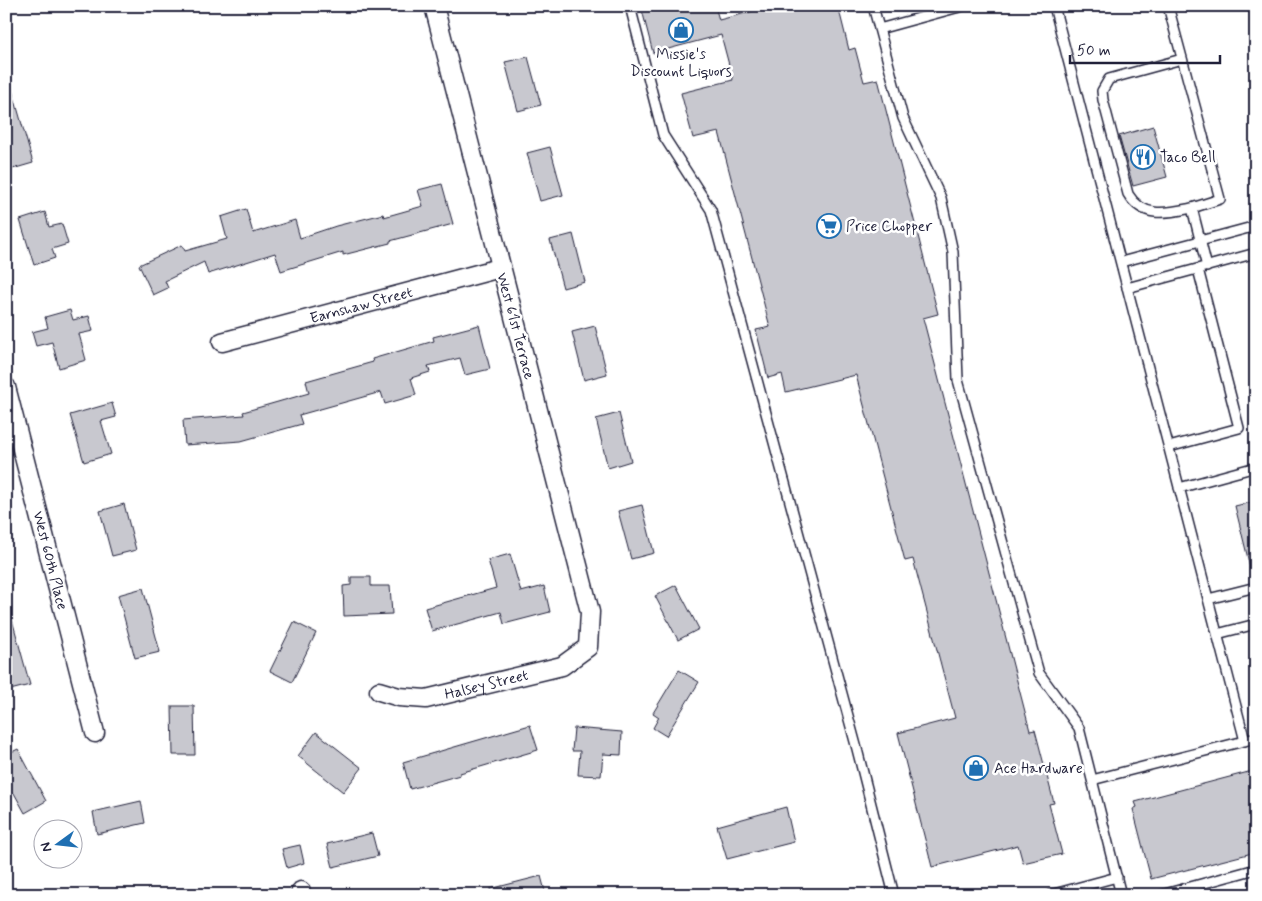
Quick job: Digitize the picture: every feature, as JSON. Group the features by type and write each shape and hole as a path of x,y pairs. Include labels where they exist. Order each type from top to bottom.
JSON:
{"street":[{"name":"West 61st Terrace","path":"434,6 590,612 588,647"},
{"name":"Earnshaw Street","path":"222,342 500,268"},
{"name":"West 60th Place","path":"6,387 95,733"},
{"name":"Halsey Street","path":"379,691 399,697 426,699 562,666 588,647"}],"lane":[{"path":"630,6 664,135 711,210 894,895"},
{"path":"873,6 903,118 941,198 953,252 958,380 1039,673 1079,728 1121,895"},
{"path":"879,29 963,6"},
{"path":"1054,6 1245,741"},
{"path":"1168,6 1220,199 1192,208 1161,213 1143,209 1128,194 1102,91 1109,79 1182,59"},
{"path":"1169,447 1239,428 1202,268 1201,241 1192,208"},
{"path":"1121,262 1256,226"},
{"path":"1127,288 1256,254"},
{"path":"1179,488 1256,467"},
{"path":"1208,599 1256,587"},
{"path":"1217,634 1256,624"},
{"path":"1092,780 1256,738"},
{"path":"1161,895 1256,869"},
{"path":"1050,895 1116,877"}],"building":[{"path":"641,6 715,6 719,20 773,6 838,6 849,50 855,48 864,82 878,79 938,314 923,318 1030,731 1035,730 1054,803 1049,804 1062,854 1023,863 1018,845 932,867 898,733 955,718 913,559 905,561 856,375 786,392 782,374 768,378 756,330 770,327 719,132 693,138 681,93 733,80 721,35 653,53"},
{"path":"528,57 541,105 518,111 505,62"},
{"path":"6,86 11,86 33,163 9,170 6,161"},
{"name":"Taco Bell","path":"1153,126 1167,177 1133,186 1119,136"},
{"path":"550,147 563,195 540,201 527,153"},
{"path":"442,184 453,224 390,241 390,243 343,255 343,252 281,271 275,253 208,274 204,262 165,281 168,288 153,295 139,265 182,245 185,251 227,239 221,217 246,209 253,233 295,220 300,238 336,226 383,214 384,217 423,206 418,190"},
{"path":"45,212 49,227 62,224 68,244 52,249 55,258 34,265 20,220"},
{"path":"573,234 585,282 563,288 550,240"},
{"path":"70,310 73,320 89,316 93,331 79,334 86,360 59,368 52,342 36,346 32,332 48,328 45,317"},
{"path":"479,325 490,369 465,375 460,358 428,366 430,372 411,378 416,395 385,404 381,392 299,415 302,424 241,441 185,445 183,420 244,415 243,412 309,393 306,381 373,362 372,359 434,341 433,337"},
{"path":"595,326 607,374 584,380 572,332"},
{"path":"112,403 116,417 101,421 111,454 84,462 70,415"},
{"path":"619,413 631,461 608,468 596,419"},
{"path":"1256,501 1256,566 1250,567 1235,506"},
{"path":"124,504 136,550 112,556 100,511"},
{"path":"642,505 654,553 631,559 618,511"},
{"path":"510,554 521,592 544,586 550,612 504,624 501,612 432,631 425,608 496,588 488,560"},
{"path":"351,577 371,577 371,586 390,586 392,614 344,616 343,586 351,585"},
{"path":"676,585 699,629 678,640 655,596"},
{"path":"143,588 160,652 135,658 118,595"},
{"path":"11,616 30,685 6,691 6,617"},
{"path":"294,622 316,633 292,682 270,671"},
{"path":"679,670 699,682 666,736 653,728 659,717 653,713"},
{"path":"172,706 194,706 195,755 173,755"},
{"path":"530,725 538,750 410,789 403,762"},
{"path":"574,728 622,732 621,755 603,754 601,776 578,775 580,751 572,751"},
{"path":"316,732 362,768 343,792 298,756"},
{"path":"18,749 46,801 25,813 14,793 6,797 6,755"},
{"path":"1256,770 1256,852 1151,879 1133,809 1137,807 1135,802"},
{"path":"141,801 145,823 97,834 93,812"},
{"path":"786,807 794,842 727,859 717,826"},
{"path":"372,833 378,856 333,867 327,844"},
{"path":"300,845 304,863 287,868 282,849"},
{"path":"541,876 546,895 491,895 490,889"}],"place":[{"name":"Missie's Discount Liquors","path":"681,30"},
{"name":"Taco Bell","path":"1143,157"},
{"name":"Price Chopper","path":"829,226"},
{"name":"Ace Hardware","path":"976,768"}]}
